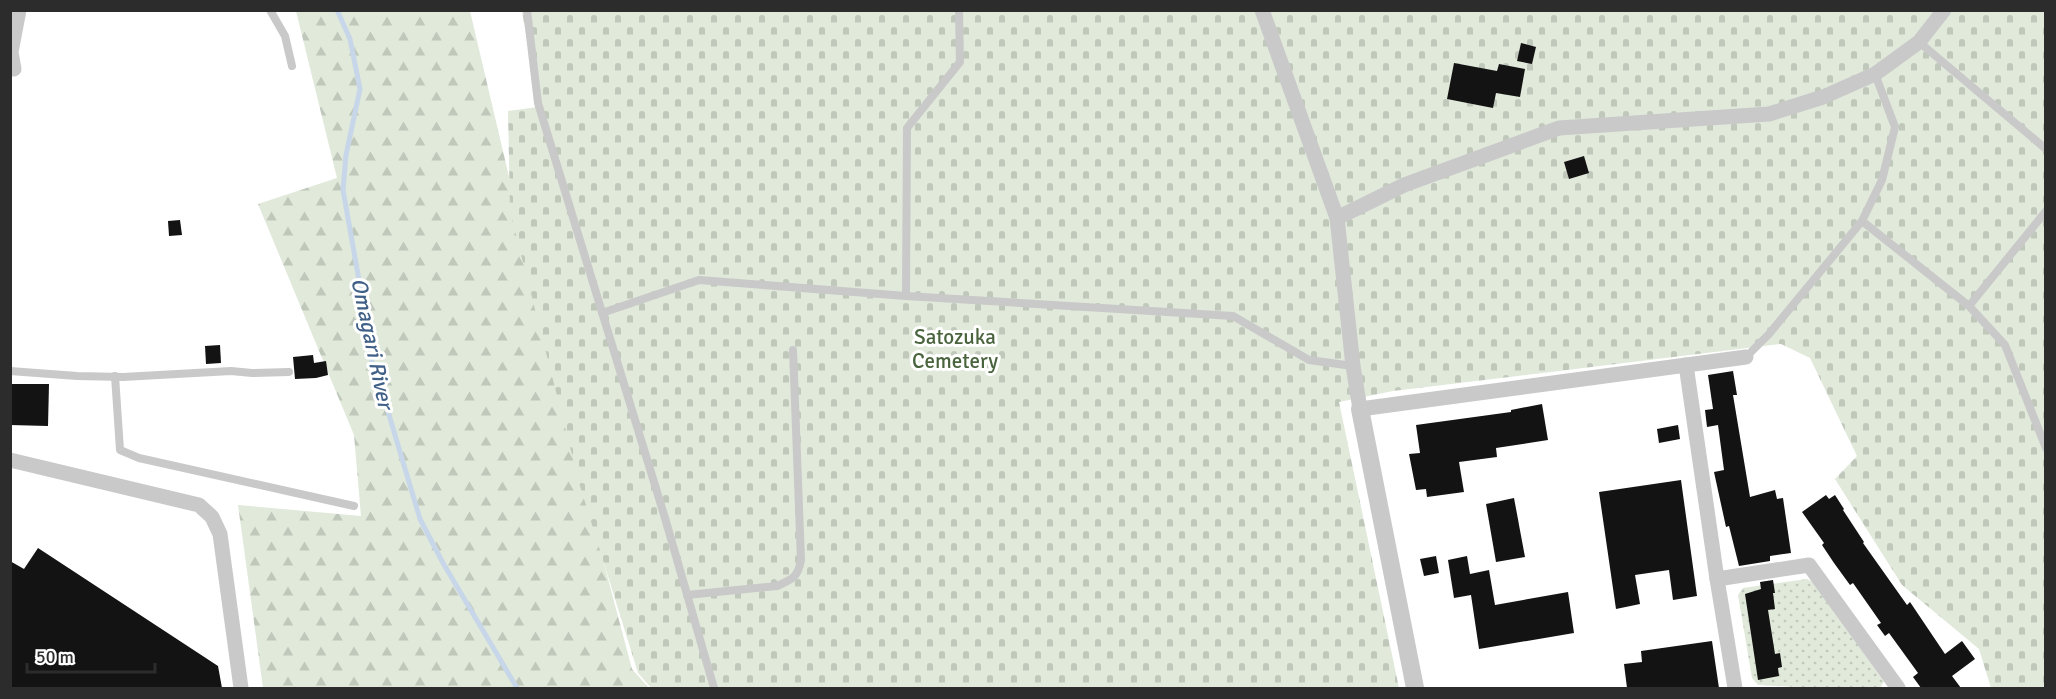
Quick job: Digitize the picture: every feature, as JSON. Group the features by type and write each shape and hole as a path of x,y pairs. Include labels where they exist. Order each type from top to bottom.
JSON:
{"street":[{"path":"14,69 11,52 19,10"},
{"path":"1262,10 1337,218 1353,366 1360,409 1415,688"},
{"path":"1337,218 1404,185 1559,128 1769,114 1823,97 1875,74 1919,42 1944,10"},
{"path":"1360,409 1746,357"},
{"path":"1686,365 1735,688"},
{"path":"10,460 199,505 212,517 220,534 241,688"},
{"path":"1717,579 1809,565 1898,688"}],"lane":[{"path":"270,10 285,36 292,66"},
{"path":"527,10 538,103 714,688"},
{"path":"906,296 907,128 960,62 959,10"},
{"path":"1919,42 2046,148"},
{"path":"1746,357 1769,334 1862,221 1882,180 1895,127 1875,74"},
{"path":"1969,306 2046,211"},
{"path":"1862,221 1969,306 2005,345 2046,448"},
{"path":"602,313 699,280 906,296 1233,316 1309,360 1353,366"},
{"path":"687,595 777,586 790,580 799,572 801,560 793,350"},
{"path":"10,371 77,376 231,371 289,372"},
{"path":"115,376 120,450 139,458 354,506"}],"green space":[{"path":"296,11 470,11 569,432 632,669 649,688 263,688 238,505 361,516 354,435 258,204 337,178"},
{"name":"Satozuka Cemetery","path":"522,11 2045,11 2045,688 1991,688 1979,649 1902,585 1835,479 1857,456 1810,358 1781,344 1393,391 1339,402 1399,688 651,688 638,673 580,486 510,211 508,111 538,107"},
{"path":"1807,579 1813,582 1884,682 1880,688 1758,685 1752,678 1738,595 1743,588"}],"building":[{"path":"1521,43 1536,47 1532,64 1517,61"},
{"path":"1454,63 1497,71 1499,64 1525,69 1520,97 1496,93 1493,108 1447,99"},
{"path":"1584,156 1589,173 1569,179 1564,162"},
{"path":"180,220 182,235 169,236 168,221"},
{"path":"220,345 221,363 206,364 205,346"},
{"path":"313,355 314,363 326,361 328,375 295,379 293,357"},
{"path":"1733,371 1737,395 1733,395 1750,497 1775,490 1777,499 1783,498 1791,553 1770,556 1770,561 1739,566 1729,526 1726,527 1714,472 1724,470 1718,425 1707,427 1705,410 1713,409 1708,375"},
{"path":"10,384 49,384 48,426 10,425"},
{"path":"1542,404 1548,440 1496,448 1497,457 1459,462 1464,492 1427,497 1426,489 1416,490 1409,454 1420,453 1416,425 1511,412 1511,410"},
{"path":"1678,425 1680,439 1659,443 1657,429"},
{"path":"1681,480 1697,596 1673,600 1669,570 1635,575 1640,604 1616,609 1599,492"},
{"path":"1826,495 1829,499 1835,495 1863,543 1907,605 1910,602 1945,654 1962,641 1975,659 1952,676 1961,688 1921,688 1913,677 1918,673 1889,633 1885,636 1877,625 1881,623 1853,583 1850,585 1834,563 1822,545 1824,543 1802,512"},
{"path":"1514,498 1525,557 1496,562 1486,504"},
{"path":"38,548 218,666 222,688 10,688 10,561 24,569"},
{"path":"1436,556 1439,573 1424,576 1420,559"},
{"path":"1467,556 1470,574 1489,570 1495,605 1568,592 1574,633 1479,649 1471,595 1454,598 1448,560"},
{"path":"1773,580 1775,609 1768,610 1775,654 1780,653 1782,667 1778,668 1779,676 1758,680 1745,594 1761,589 1760,582"},
{"path":"1712,641 1719,688 1627,688 1624,664 1642,662 1641,651"}],"waterway":[{"name":"Omagari River","path":"337,10 350,39 360,89 346,155 343,190 359,280 366,337 375,374 420,519 443,563 517,688"}]}
